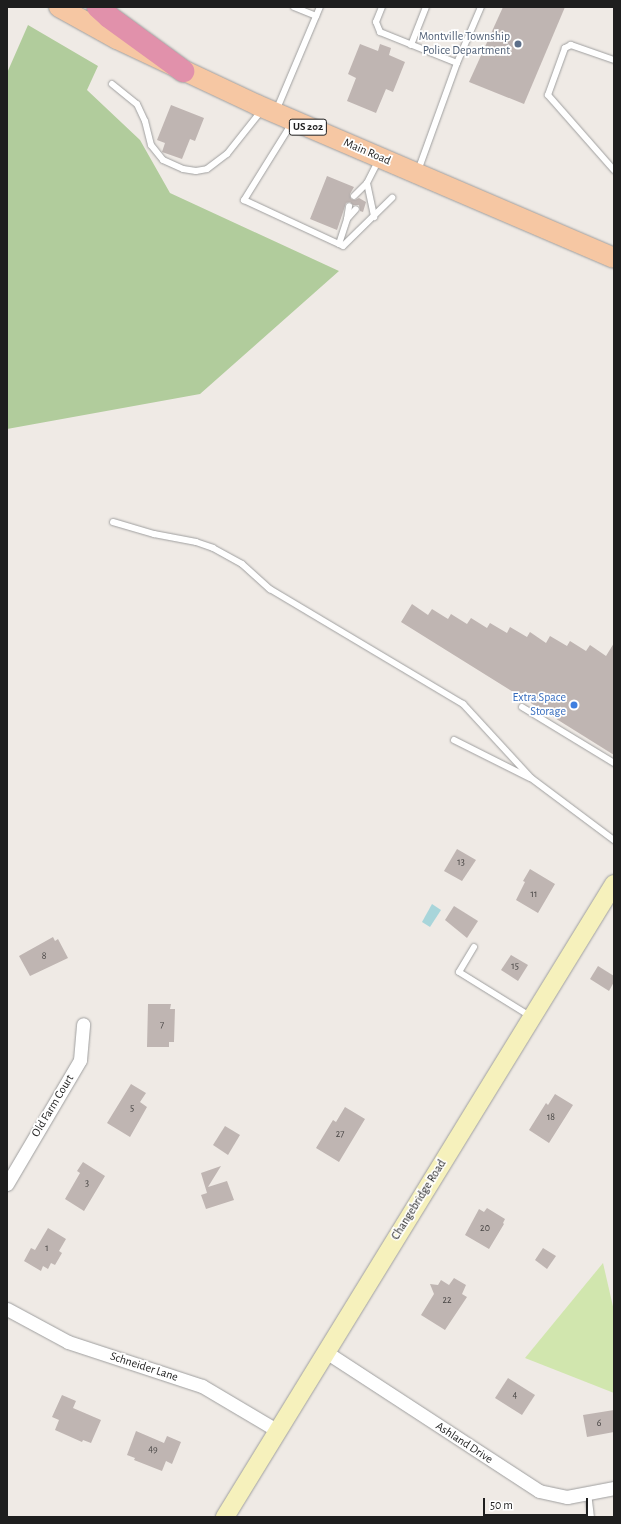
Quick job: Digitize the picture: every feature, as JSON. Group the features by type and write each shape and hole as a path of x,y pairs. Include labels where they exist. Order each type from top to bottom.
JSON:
{"highway":[{"path":"98,7 109,17 184,71"}],"main road":[{"name":"Main Road","path":"59,7 94,28 270,110 614,258"},
{"name":"Changebridge Road","path":"226,1517 613,886"}],"street":[{"name":"Old Farm Court","path":"7,1184 80,1060 83,1024"},
{"name":"Schneider Lane","path":"7,1309 68,1342 202,1386 278,1431"},
{"name":"Ashland Drive","path":"326,1352 539,1491 567,1497 614,1488"}],"lane":[{"path":"294,7 316,16"},
{"path":"112,84 137,104 145,121 151,145 163,160 183,169 196,171 207,168 227,154 270,110 320,7"},
{"path":"382,7 376,22 380,32 457,63"},
{"path":"411,45 426,7"},
{"path":"417,173 457,63 480,7"},
{"path":"614,60 571,45 566,48 548,96 614,170"},
{"path":"294,120 244,200 343,246 392,198"},
{"path":"357,197 360,189 366,183 380,158"},
{"path":"366,183 374,217"},
{"path":"339,244 348,219 349,206"},
{"path":"348,219 356,209"},
{"path":"113,522 154,534 196,542 213,548 242,564 270,589 463,704 531,778 614,840"},
{"path":"522,706 614,763"},
{"path":"454,740 513,771 531,778"},
{"path":"474,947 459,972 532,1017"},
{"path":"588,1493 590,1516"}],"green space":[{"path":"28,25 98,66 87,90 140,140 170,193 339,271 200,394 7,429 7,73"},
{"path":"603,1263 614,1311 614,1393 525,1358"}],"water":[{"path":"432,904 441,910 430,927 422,922"}],"building":[{"name":"Montville Township Police Department","path":"503,7 565,7 524,104 469,82"},
{"path":"360,44 378,51 380,44 391,48 389,55 405,62 393,92 386,89 376,113 347,101 356,78 348,74"},
{"path":"171,105 204,118 195,141 190,139 182,159 162,152 165,143 157,140"},
{"path":"327,176 354,187 350,194 351,199 355,200 359,198 366,202 363,212 360,211 359,205 353,205 350,202 346,203 337,230 310,219"},
{"name":"Extra Space Storage","path":"412,604 428,615 432,609 448,619 451,614 467,624 471,618 487,628 490,623 507,633 510,627 527,637 530,632 546,643 550,636 567,646 570,641 586,651 590,645 606,656 614,643 614,755 401,622"},
{"path":"457,849 476,860 462,881 444,871"},
{"path":"530,869 555,884 538,913 516,900 525,882 523,881"},
{"path":"454,906 478,921 467,938 445,920"},
{"path":"53,937 55,941 58,939 68,958 30,976 19,956"},
{"path":"511,955 528,965 518,981 501,970"},
{"path":"598,966 614,976 614,982 609,991 590,979"},
{"path":"148,1004 171,1004 170,1009 175,1009 174,1042 169,1042 169,1047 147,1047"},
{"path":"131,1084 146,1093 140,1102 147,1107 130,1137 107,1123"},
{"path":"555,1094 573,1105 549,1143 529,1130 546,1103 548,1105"},
{"path":"345,1107 365,1119 339,1162 316,1148 333,1120 336,1122"},
{"path":"225,1126 240,1135 228,1155 213,1145"},
{"path":"83,1162 105,1176 84,1211 65,1199 80,1173 77,1171"},
{"path":"221,1166 208,1187 227,1181 234,1200 206,1209 201,1195 207,1193 201,1173"},
{"path":"487,1208 505,1219 504,1224 489,1249 465,1235 479,1209 484,1212"},
{"path":"48,1228 66,1239 59,1251 62,1253 55,1265 51,1263 48,1269 43,1266 41,1271 24,1261 31,1248 35,1250"},
{"path":"543,1248 556,1256 547,1269 535,1260"},
{"path":"454,1278 466,1285 462,1294 467,1297 445,1330 421,1315 434,1294 430,1284 438,1285 441,1280 449,1285"},
{"path":"508,1378 535,1395 522,1415 495,1398"},
{"path":"62,1395 76,1401 73,1408 101,1420 91,1443 83,1440 82,1442 55,1430 59,1420 52,1417"},
{"path":"614,1410 614,1432 587,1437 583,1415"},
{"path":"136,1431 164,1443 167,1436 181,1442 172,1464 166,1461 162,1471 134,1460 135,1458 127,1455"}],"place":[{"name":"Montville Township Police Department","path":"518,44"},
{"name":"Extra Space Storage","path":"574,705"}]}
